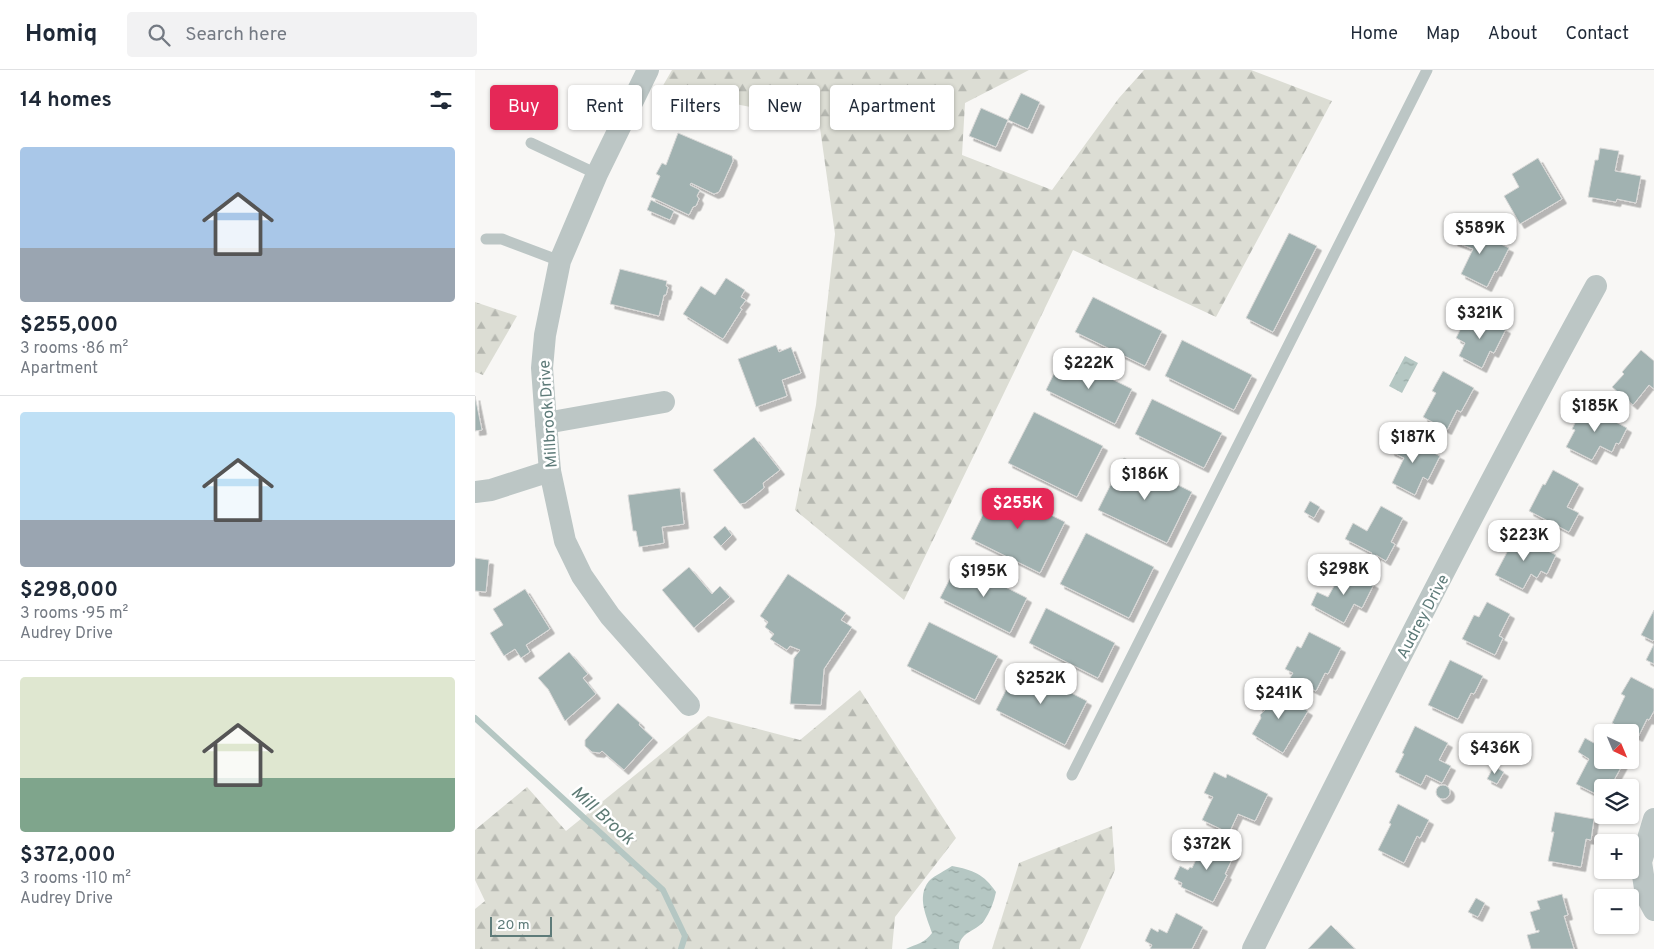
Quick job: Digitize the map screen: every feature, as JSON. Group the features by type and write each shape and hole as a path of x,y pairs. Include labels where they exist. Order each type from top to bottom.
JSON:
{"street":[{"name":"Millbrook Drive","path":"648,70 597,174 560,262 552,294 542,368 550,472 565,541 581,576 610,616 689,705"},
{"name":"Audrey Drive","path":"1253,949 1371,713 1596,286"},
{"path":"546,423 664,402"},
{"path":"475,492 491,490 550,472"},
{"path":"1654,819 1641,862 1646,895 1654,910"}],"lane":[{"path":"1072,775 1427,70"},
{"path":"531,143 597,174"},
{"path":"486,239 502,238 560,262"}],"green space":[{"path":"672,70 1029,70 965,103 962,155 1052,190 1119,98 1144,70 1251,70 1332,101 1216,317 1073,250 904,600 795,510 816,405 835,234 820,128 820,85 749,85 749,107 739,105 739,85 663,85"},
{"path":"475,302 517,316 483,375 475,372"},
{"path":"860,690 956,838 895,917 892,949 475,949 475,909 485,901 475,880 475,830 527,787 566,831 708,716 800,740"},
{"path":"1112,826 1115,870 1080,949 992,949 1019,863"}],"water":[{"path":"1405,356 1418,363 1402,393 1389,386"},
{"path":"952,866 977,874 992,886 996,892 988,914 980,925 962,939 959,949 906,949 923,941 932,933 925,914 923,894 925,887 931,879"}],"building":[{"path":"1021,93 1040,102 1028,129 1008,120"},
{"path":"981,108 1008,120 996,147 969,136"},
{"path":"678,133 732,156 733,161 719,192 714,194 691,183 690,185 700,190 696,206 693,207 689,215 651,197 660,176 656,174 662,163 666,165"},
{"path":"1600,148 1619,151 1615,171 1641,176 1636,203 1617,199 1616,202 1588,197 1595,160 1598,160"},
{"path":"1538,158 1562,199 1520,224 1504,196 1519,187 1512,174"},
{"path":"651,200 674,211 670,220 647,210"},
{"path":"1462,222 1479,230 1478,233 1509,248 1487,287 1461,274 1473,249 1453,241"},
{"path":"1289,233 1317,246 1273,332 1246,318"},
{"path":"620,269 667,281 666,286 668,287 659,316 610,304"},
{"path":"726,278 745,290 741,297 746,300 723,339 683,314 701,286 715,295"},
{"path":"1093,297 1162,331 1145,366 1075,332"},
{"path":"1474,313 1506,329 1494,353 1490,351 1482,368 1459,356 1465,343 1456,338 1462,326 1467,329"},
{"path":"1182,340 1252,375 1234,410 1165,376"},
{"path":"776,345 779,352 791,347 801,373 782,380 787,396 756,407 738,359"},
{"path":"1641,350 1654,361 1654,389 1649,385 1633,405 1612,387"},
{"path":"1063,355 1132,389 1115,424 1046,390"},
{"path":"1443,371 1474,388 1461,412 1457,410 1447,430 1423,417 1436,393 1432,391"},
{"path":"475,396 482,430 475,431"},
{"path":"1152,399 1222,433 1204,468 1135,434"},
{"path":"1584,405 1627,428 1619,444 1616,443 1612,452 1600,446 1592,460 1566,447 1575,430 1572,429"},
{"path":"1034,412 1103,446 1077,497 1008,463"},
{"path":"1398,435 1440,456 1428,480 1423,477 1415,495 1392,483 1404,458 1390,451"},
{"path":"754,437 780,470 763,483 764,488 745,503 740,504 713,470"},
{"path":"1124,458 1192,492 1167,543 1098,510"},
{"path":"1553,470 1579,484 1567,507 1579,513 1569,532 1529,511 1543,484 1545,485"},
{"path":"680,488 684,524 662,527 664,543 639,547 636,531 633,531 628,495"},
{"path":"996,488 1065,522 1040,573 971,539"},
{"path":"1310,501 1320,507 1314,518 1304,512"},
{"path":"1381,506 1403,518 1391,542 1395,544 1386,561 1376,555 1375,557 1371,555 1372,553 1345,539 1353,523 1367,531"},
{"path":"725,526 732,535 721,546 713,537"},
{"path":"1086,533 1154,567 1129,618 1060,584"},
{"path":"1516,535 1538,546 1537,549 1540,550 1542,548 1556,555 1547,574 1541,571 1537,578 1531,574 1523,589 1495,575"},
{"path":"475,558 489,560 486,592 475,591"},
{"path":"958,563 1027,598 1010,633 940,598"},
{"path":"689,567 712,594 720,586 730,597 694,628 662,590"},
{"path":"1344,568 1374,584 1362,608 1354,604 1344,623 1311,605 1317,592 1328,597"},
{"path":"788,574 846,613 841,620 852,627 824,669 821,705 790,704 794,658 800,650 790,646 787,650 770,639 774,634 765,627 768,622 760,616"},
{"path":"525,589 550,629 526,645 530,652 521,658 515,649 504,656 490,633 503,625 493,609"},
{"path":"1487,602 1510,614 1499,636 1503,638 1495,655 1462,639 1474,615 1479,617"},
{"path":"1046,608 1115,643 1098,678 1029,643"},
{"path":"1654,610 1654,640 1653,641 1641,635"},
{"path":"929,622 998,656 975,700 907,666"},
{"path":"1309,632 1341,648 1328,674 1325,673 1316,691 1290,678 1293,673 1285,669 1297,646 1301,648"},
{"path":"1654,644 1654,664 1646,660"},
{"path":"569,652 588,674 583,678 596,694 565,721 548,689 538,678"},
{"path":"1450,660 1483,676 1474,694 1471,693 1458,719 1428,705"},
{"path":"1018,666 1087,701 1065,745 996,710"},
{"path":"1631,677 1654,689 1654,711 1649,720 1647,719 1639,735 1639,724 1612,723 1625,696 1621,694"},
{"path":"1269,688 1308,711 1283,753 1252,734 1261,718 1260,715 1265,710 1258,707"},
{"path":"618,703 653,738 624,770 602,751 600,753 592,752 585,746 585,740"},
{"path":"1415,726 1448,743 1439,760 1451,766 1442,783 1426,775 1421,785 1395,772"},
{"path":"1585,738 1594,743 1594,769 1620,769 1615,779 1594,779 1594,793 1576,784 1589,759 1578,752"},
{"path":"1494,766 1504,772 1497,784 1487,779"},
{"path":"1214,772 1226,778 1227,774 1268,794 1255,821 1238,814 1229,833 1202,820 1213,797 1204,793"},
{"path":"1443,785 1448,787 1450,792 1448,797 1443,799 1438,797 1436,792 1438,787"},
{"path":"1398,804 1429,820 1420,838 1417,836 1404,863 1378,850 1391,824 1389,823"},
{"path":"1555,812 1594,819 1591,840 1586,839 1581,867 1548,861 1554,832 1551,832"},
{"path":"1206,839 1235,853 1225,874 1227,875 1213,902 1181,887 1182,883 1174,879 1180,866 1188,870 1190,867 1192,868"},
{"path":"1562,894 1568,915 1564,916 1574,949 1531,949 1527,935 1539,932 1539,930 1536,931 1530,912 1540,909 1537,901"},
{"path":"1476,898 1485,903 1478,917 1468,912"},
{"path":"1176,913 1203,927 1192,949 1150,949 1152,945 1145,941 1151,928 1158,932 1159,929 1167,933"},
{"path":"1331,925 1355,949 1308,949"}],"waterway":[{"name":"Mill Brook","path":"475,718 663,890 685,936 681,949"}]}
